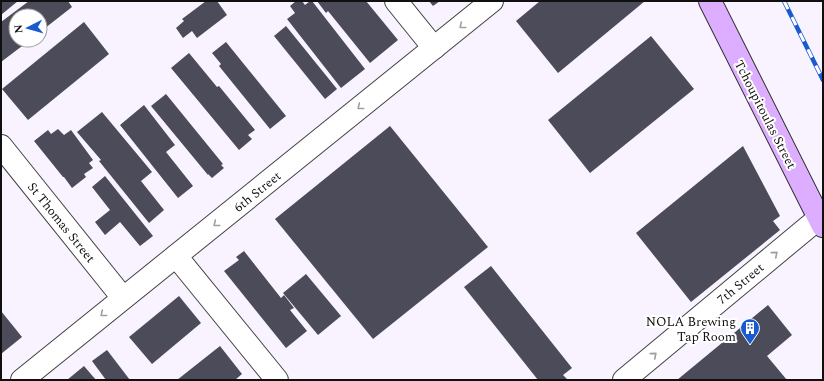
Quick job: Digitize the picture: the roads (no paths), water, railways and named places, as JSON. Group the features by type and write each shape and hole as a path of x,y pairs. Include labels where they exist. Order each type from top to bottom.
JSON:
{"street":[{"path":"396,1 434,48"},
{"name":"6th Street","path":"22,380 492,1"},
{"name":"Tchoupitoulas Street","path":"710,1 821,222"},
{"name":"St Thomas Street","path":"1,146 123,298"},
{"name":"7th Street","path":"624,380 821,222"},
{"path":"176,256 277,380"}],"railway":[{"path":"784,1 823,80"}],"place":[{"name":"NOLA Brewing Tap Room","path":"750,345"}]}
